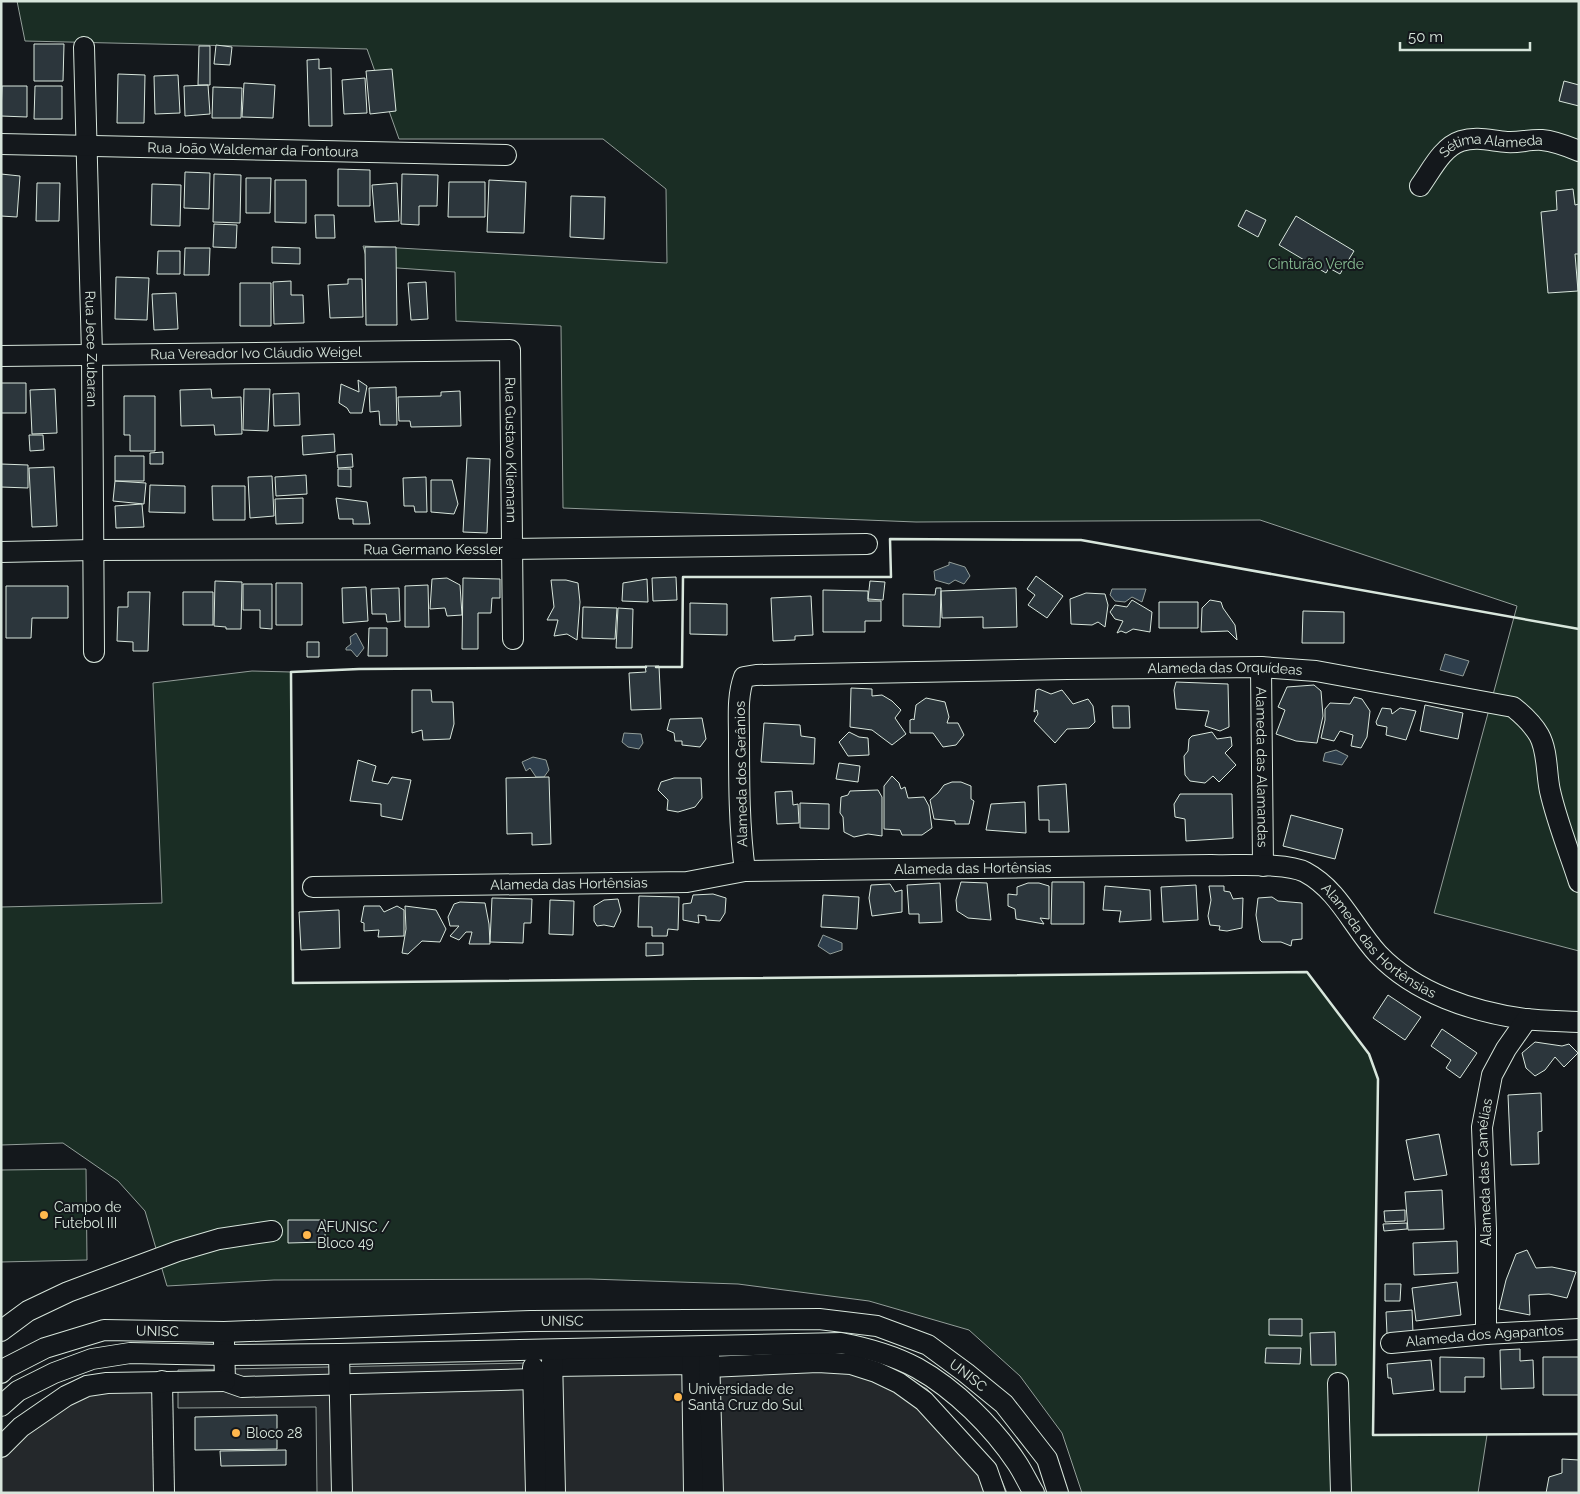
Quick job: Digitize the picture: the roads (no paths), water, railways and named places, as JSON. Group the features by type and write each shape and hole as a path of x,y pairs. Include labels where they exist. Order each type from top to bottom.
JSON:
{"street":[{"name":"Rua Jece Zubaran","path":"84,47 92,355 94,652"},
{"name":"Sétima Alameda","path":"1420,186 1446,149 1460,141 1474,138 1513,142 1541,140 1562,144 1579,151"},
{"name":"Rua João Waldemar da Fontoura","path":"1,144 506,155"},
{"name":"Rua Vereador Ivo Cláudio Weigel","path":"1,356 510,350"},
{"name":"Rua Gustavo Kliemann","path":"510,350 513,639"},
{"name":"Rua Germano Kessler","path":"1,552 512,549 867,544"},
{"name":"Alameda das Orquídeas","path":"744,677 756,675 1261,667 1316,671 1513,707 1527,717 1540,736 1550,790 1561,831 1579,882"},
{"name":"Alameda das Alamandas","path":"1261,667 1263,866"},
{"name":"Alameda dos Gerânios","path":"744,677 740,687 739,702 739,759 741,845 745,871"},
{"name":"Alameda das Hortênsias","path":"313,887 687,882 745,871 1286,866 1305,872 1331,892 1378,954 1400,973 1420,985 1448,999 1484,1011 1526,1019 1579,1022"},
{"name":"Alameda das Camélias","path":"1486,1334 1486,1229 1482,1127 1492,1075 1506,1049 1526,1019"},
{"path":"1,1331 28,1311 68,1292 178,1251 219,1240 272,1231"},
{"name":"UNISC","path":"1,1373 6,1368 45,1348 104,1330 224,1332 541,1321 819,1319 877,1326 928,1345 1004,1404 1047,1459 1058,1493"},
{"path":"536,1486 532,1350 541,1321"},
{"path":"541,1321 552,1358 555,1493"},
{"path":"700,1321 701,1356 713,1493"},
{"name":"Alameda dos Agapantos","path":"1391,1343 1486,1334 1579,1329"},
{"path":"224,1332 224,1381"},
{"name":"UNISC","path":"1,1406 18,1391 54,1373 92,1359 130,1353 224,1355 532,1350 552,1358 701,1356 841,1342 873,1350 917,1368 952,1391 989,1428 1016,1462 1034,1493"},
{"path":"339,1354 342,1493"},
{"path":"694,1493 701,1356"},
{"path":"701,1356 851,1364 876,1372 899,1383 924,1401 987,1470 995,1493"},
{"path":"1,1447 21,1427 66,1396 87,1386 107,1383 162,1381 224,1381 242,1387 534,1379 552,1358"},
{"path":"162,1381 164,1493"},
{"path":"1338,1383 1341,1493"},
{"path":"534,1412 553,1404"},
{"path":"535,1446 554,1439"},
{"path":"536,1486 555,1472"}],"water":[{"path":"949,562 965,567 970,576 964,584 955,580 949,584 935,580 934,571 949,565"},
{"path":"1112,589 1146,589 1142,602 1132,597 1125,602 1115,601 1110,595"},
{"path":"356,633 364,648 357,657 351,650 346,650 351,644 350,637"},
{"path":"1445,654 1469,661 1463,676 1440,670"},
{"path":"624,733 641,734 643,743 639,749 628,747 622,742"},
{"path":"1336,750 1348,756 1342,765 1323,761 1325,753"},
{"path":"533,757 546,760 549,770 544,777 536,777 530,768 526,771 522,762"},
{"path":"823,935 842,943 842,950 830,954 818,946"}],"place":[{"name":"Campo de Futebol III","path":"44,1215"},
{"name":"AFUNISC / Bloco 49","path":"307,1235"},
{"name":"Universidade de Santa Cruz do Sul","path":"678,1397"},
{"name":"Bloco 28","path":"236,1433"}],"park label":[{"name":"Cinturão Verde","path":"1316,264"}]}
